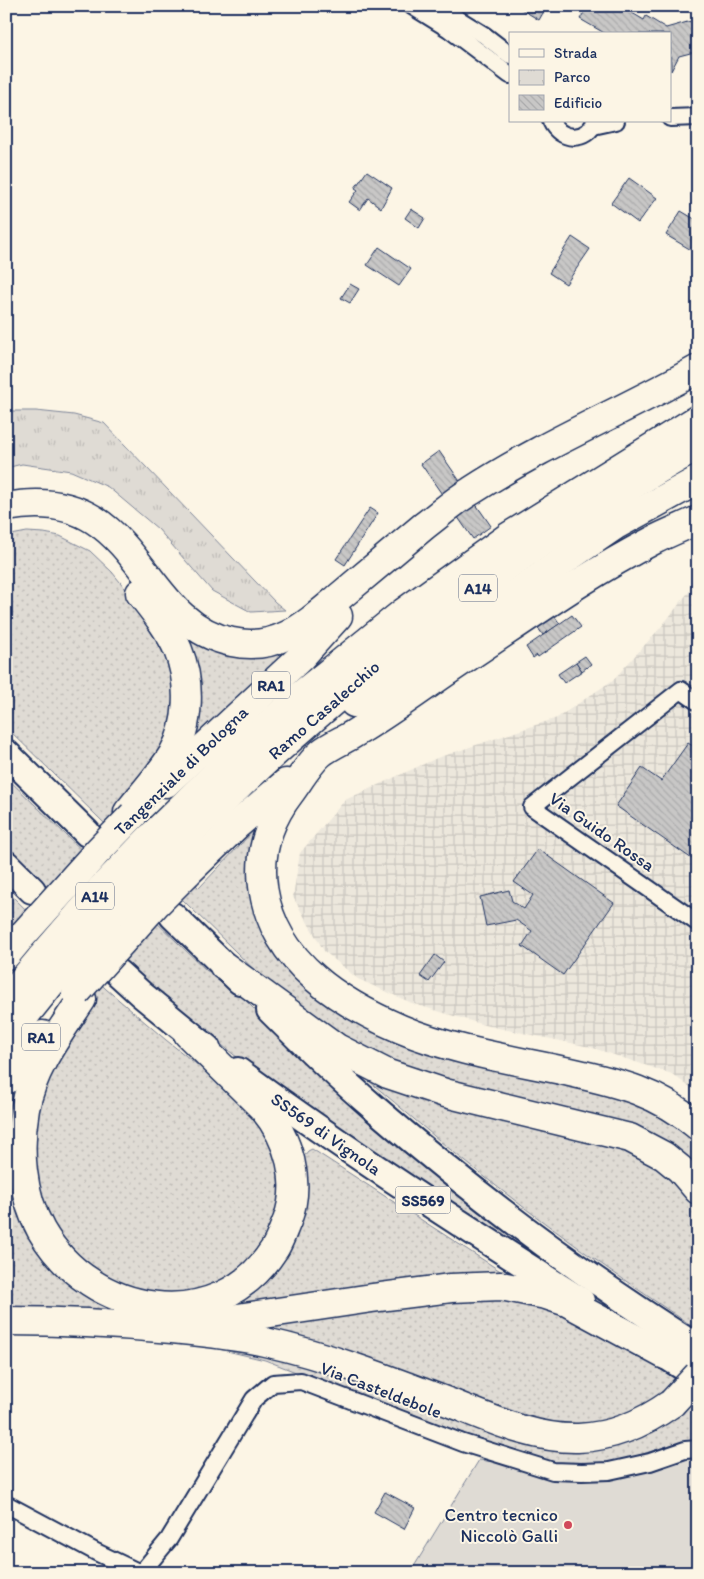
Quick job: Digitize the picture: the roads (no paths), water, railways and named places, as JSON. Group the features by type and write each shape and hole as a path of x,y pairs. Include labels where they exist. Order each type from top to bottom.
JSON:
{"highway":[{"path":"655,393 698,361"},
{"path":"655,393 698,369"},
{"name":"RA1","path":"400,546 458,500 537,451 655,393"},
{"path":"508,538 612,454 698,401"},
{"name":"Ramo Casalecchio","path":"6,1000 115,909 159,846 233,757 323,677 404,612 508,538 698,419"},
{"name":"Ramo Casalecchio","path":"159,846 275,753 358,680 451,606 581,517 698,446"},
{"path":"275,753 370,693 609,530 698,480"},
{"path":"6,507 46,504 59,506 90,518 116,536 166,599 192,624 206,634 244,644 270,642 304,627 400,546"},
{"path":"188,1034 274,1121 288,1151 293,1183 292,1200 288,1217 275,1248 265,1261 240,1284 210,1301 173,1307 149,1305 132,1302 113,1295 78,1274 51,1245 41,1229 28,1199 22,1162 23,1124 30,1089 44,1056 79,996 121,943 188,873 238,824 320,754 536,612 652,541 698,520"},
{"path":"6,526 32,522 54,524 87,536 100,546 157,615 178,649 186,680 184,726 173,753 131,814"},
{"name":"Tangenziale di Bologna","path":"14,946 92,843 131,814 300,658 400,546"},
{"path":"6,754 92,843"},
{"path":"320,754 280,806 272,821 263,852 261,869 262,888 267,908 275,927 284,944 314,977 357,1008 406,1031 464,1049 629,1087 661,1100 698,1126"},
{"path":"6,864 32,890"},
{"name":"SS569","path":"173,916 370,1105 458,1178 536,1239 592,1279 698,1348"},
{"name":"Ramo Casalecchio","path":"6,1039 51,964"},
{"path":"224,966 337,1048 388,1074 445,1093 630,1138 664,1156 680,1169 698,1190"},
{"name":"SS569 di Vignola","path":"118,973 188,1034 281,1103 398,1183 698,1375"},
{"name":"RA1","path":"6,1080 79,996"},
{"path":"134,1325 224,1320 451,1288 501,1286 546,1294 567,1302 665,1355"},
{"path":"6,1321 134,1325 226,1335 302,1351 375,1375 510,1426 551,1437 579,1438 607,1434 644,1421 672,1404 698,1375"}],"street":[{"path":"412,6 449,29 509,75"},
{"path":"437,6 484,35 509,54"},
{"path":"672,118 698,116"},
{"path":"552,122 559,133 572,138 586,134 594,123"},
{"name":"Via Guido Rossa","path":"698,702 681,690 532,807 698,923"},
{"name":"Via Casteldebole","path":"6,1504 140,1573 170,1539 254,1399 273,1383 301,1381 463,1443 553,1471 582,1472 609,1470 650,1462 685,1450 698,1449"}],"place":[{"name":"Centro tecnico Niccolò Galli","path":"568,1525"}]}
